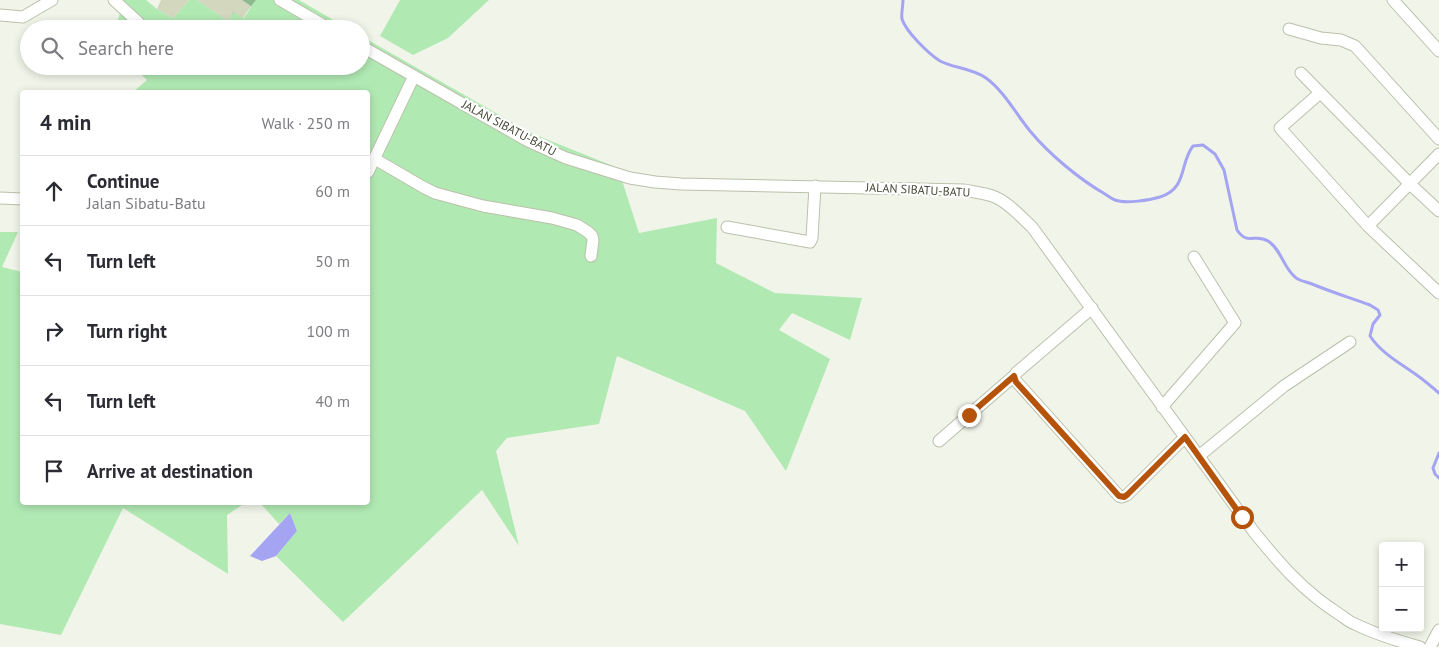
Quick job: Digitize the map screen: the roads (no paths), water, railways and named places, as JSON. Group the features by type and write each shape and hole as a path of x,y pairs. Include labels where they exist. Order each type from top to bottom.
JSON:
{"street":[{"path":"0,15 23,17 52,0"},
{"path":"114,0 136,20"},
{"path":"280,0 314,20"},
{"path":"1393,0 1439,51"},
{"path":"1289,28 1321,38 1341,40 1355,46 1439,139"},
{"name":"JALAN SIBATU-BATU","path":"370,51 528,141 566,158 630,178 664,183 964,190 994,197 1008,206 1032,227 1162,407 1279,563 1306,591 1353,624 1420,647"},
{"path":"1301,74 1439,211"},
{"path":"370,168 414,76"},
{"path":"1320,92 1280,128 1368,226 1439,293"},
{"path":"1368,226 1439,154"},
{"path":"374,159 435,193 483,206 552,218 577,225 592,236 591,256"},
{"path":"727,227 810,242 812,238 815,186"},
{"path":"0,198 20,198"},
{"path":"1162,407 1235,324 1235,321 1194,257"},
{"path":"938,441 1092,308"},
{"path":"1199,456 1284,386 1350,342"},
{"path":"1014,376 1016,382 1119,496 1127,495 1185,437"},
{"path":"1430,647 1439,630"}],"water":[{"path":"290,513 297,531 276,556 262,561 250,556"}],"waterway":[{"path":"903,0 902,19 904,24 924,48 940,61 975,72 986,78 998,89 1030,131 1055,157 1075,174 1114,200 1125,202 1138,201 1160,197 1169,193 1179,182 1193,146 1203,145 1215,154 1224,170 1237,230 1241,235 1248,238 1263,239 1272,244 1291,273 1299,280 1370,305 1378,310 1380,315 1373,324 1370,336 1386,353 1439,393"},
{"path":"1439,453 1433,468 1439,478"}]}
